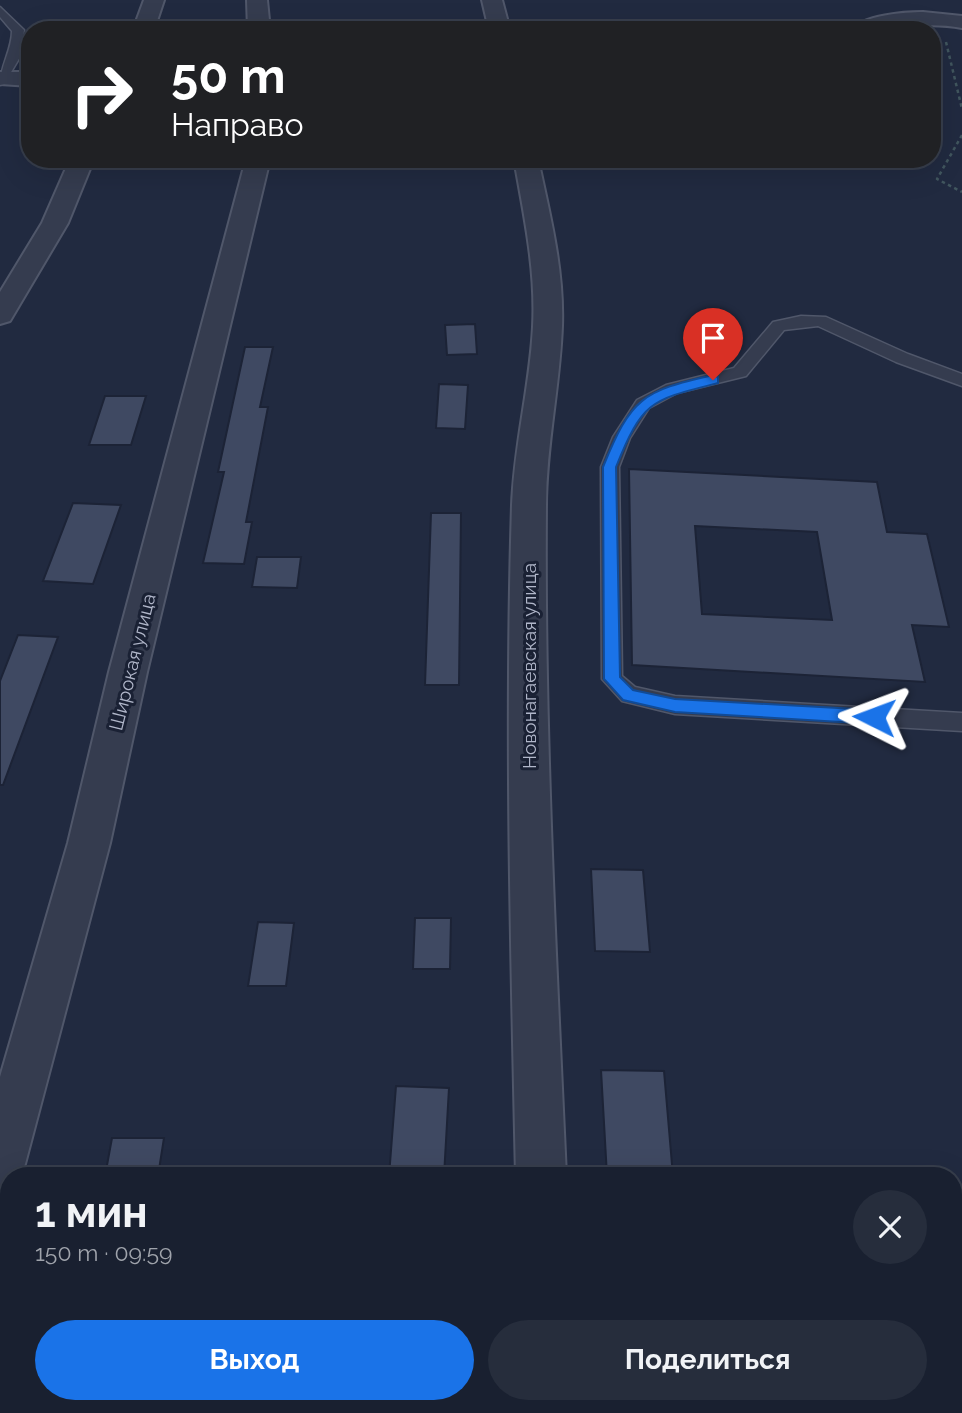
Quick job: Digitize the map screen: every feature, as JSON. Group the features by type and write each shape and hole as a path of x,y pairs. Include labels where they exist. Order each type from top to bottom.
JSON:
{"street":[{"path":"146,21 154,0"},
{"path":"257,0 258,21"},
{"path":"492,0 498,21"},
{"path":"880,21 915,18 958,21"},
{"path":"1,79 21,79"},
{"path":"0,315 55,223 78,168"},
{"name":"Широкая улица","path":"0,1164 89,843 128,672 256,168"},
{"name":"Новонагаевская улица","path":"528,168 545,258 548,301 529,503 529,810 541,1167"}],"lane":[{"path":"0,10 18,30 18,48 11,68 1,79"},
{"path":"962,380 902,358 820,321 801,321 779,326 740,372 672,389 643,404 622,437 610,467 612,679 629,695 675,705 962,722"}],"path":[{"path":"958,21 946,39 962,109"},
{"path":"962,135 937,179 962,192"}],"building":[{"path":"475,324 477,354 447,355 445,325"},
{"path":"245,347 273,347 260,407 268,407 246,522 252,522 244,564 203,563 224,472 218,472"},
{"path":"439,384 468,385 465,429 436,428"},
{"path":"105,396 146,396 131,445 89,445"},
{"path":"629,469 877,482 887,532 927,534 949,627 912,625 925,682 632,665","holes":["695,526 817,532 832,620 702,614"]},
{"path":"73,503 121,505 93,584 43,581"},
{"path":"431,513 461,513 459,685 425,685"},
{"path":"257,557 301,557 297,588 252,587"},
{"path":"18,635 58,637 3,785 0,785 0,681"},
{"path":"591,869 643,870 650,952 595,951"},
{"path":"415,918 451,918 450,969 413,969"},
{"path":"258,922 294,923 286,986 248,986"},
{"path":"601,1070 664,1071 672,1167 606,1167"},
{"path":"396,1086 449,1088 445,1167 390,1167"},
{"path":"112,1138 164,1138 159,1167 107,1167"}],"route":[{"path":"713,380 672,389 643,404 622,437 610,467 612,679 629,695 675,705 874,717"}]}
